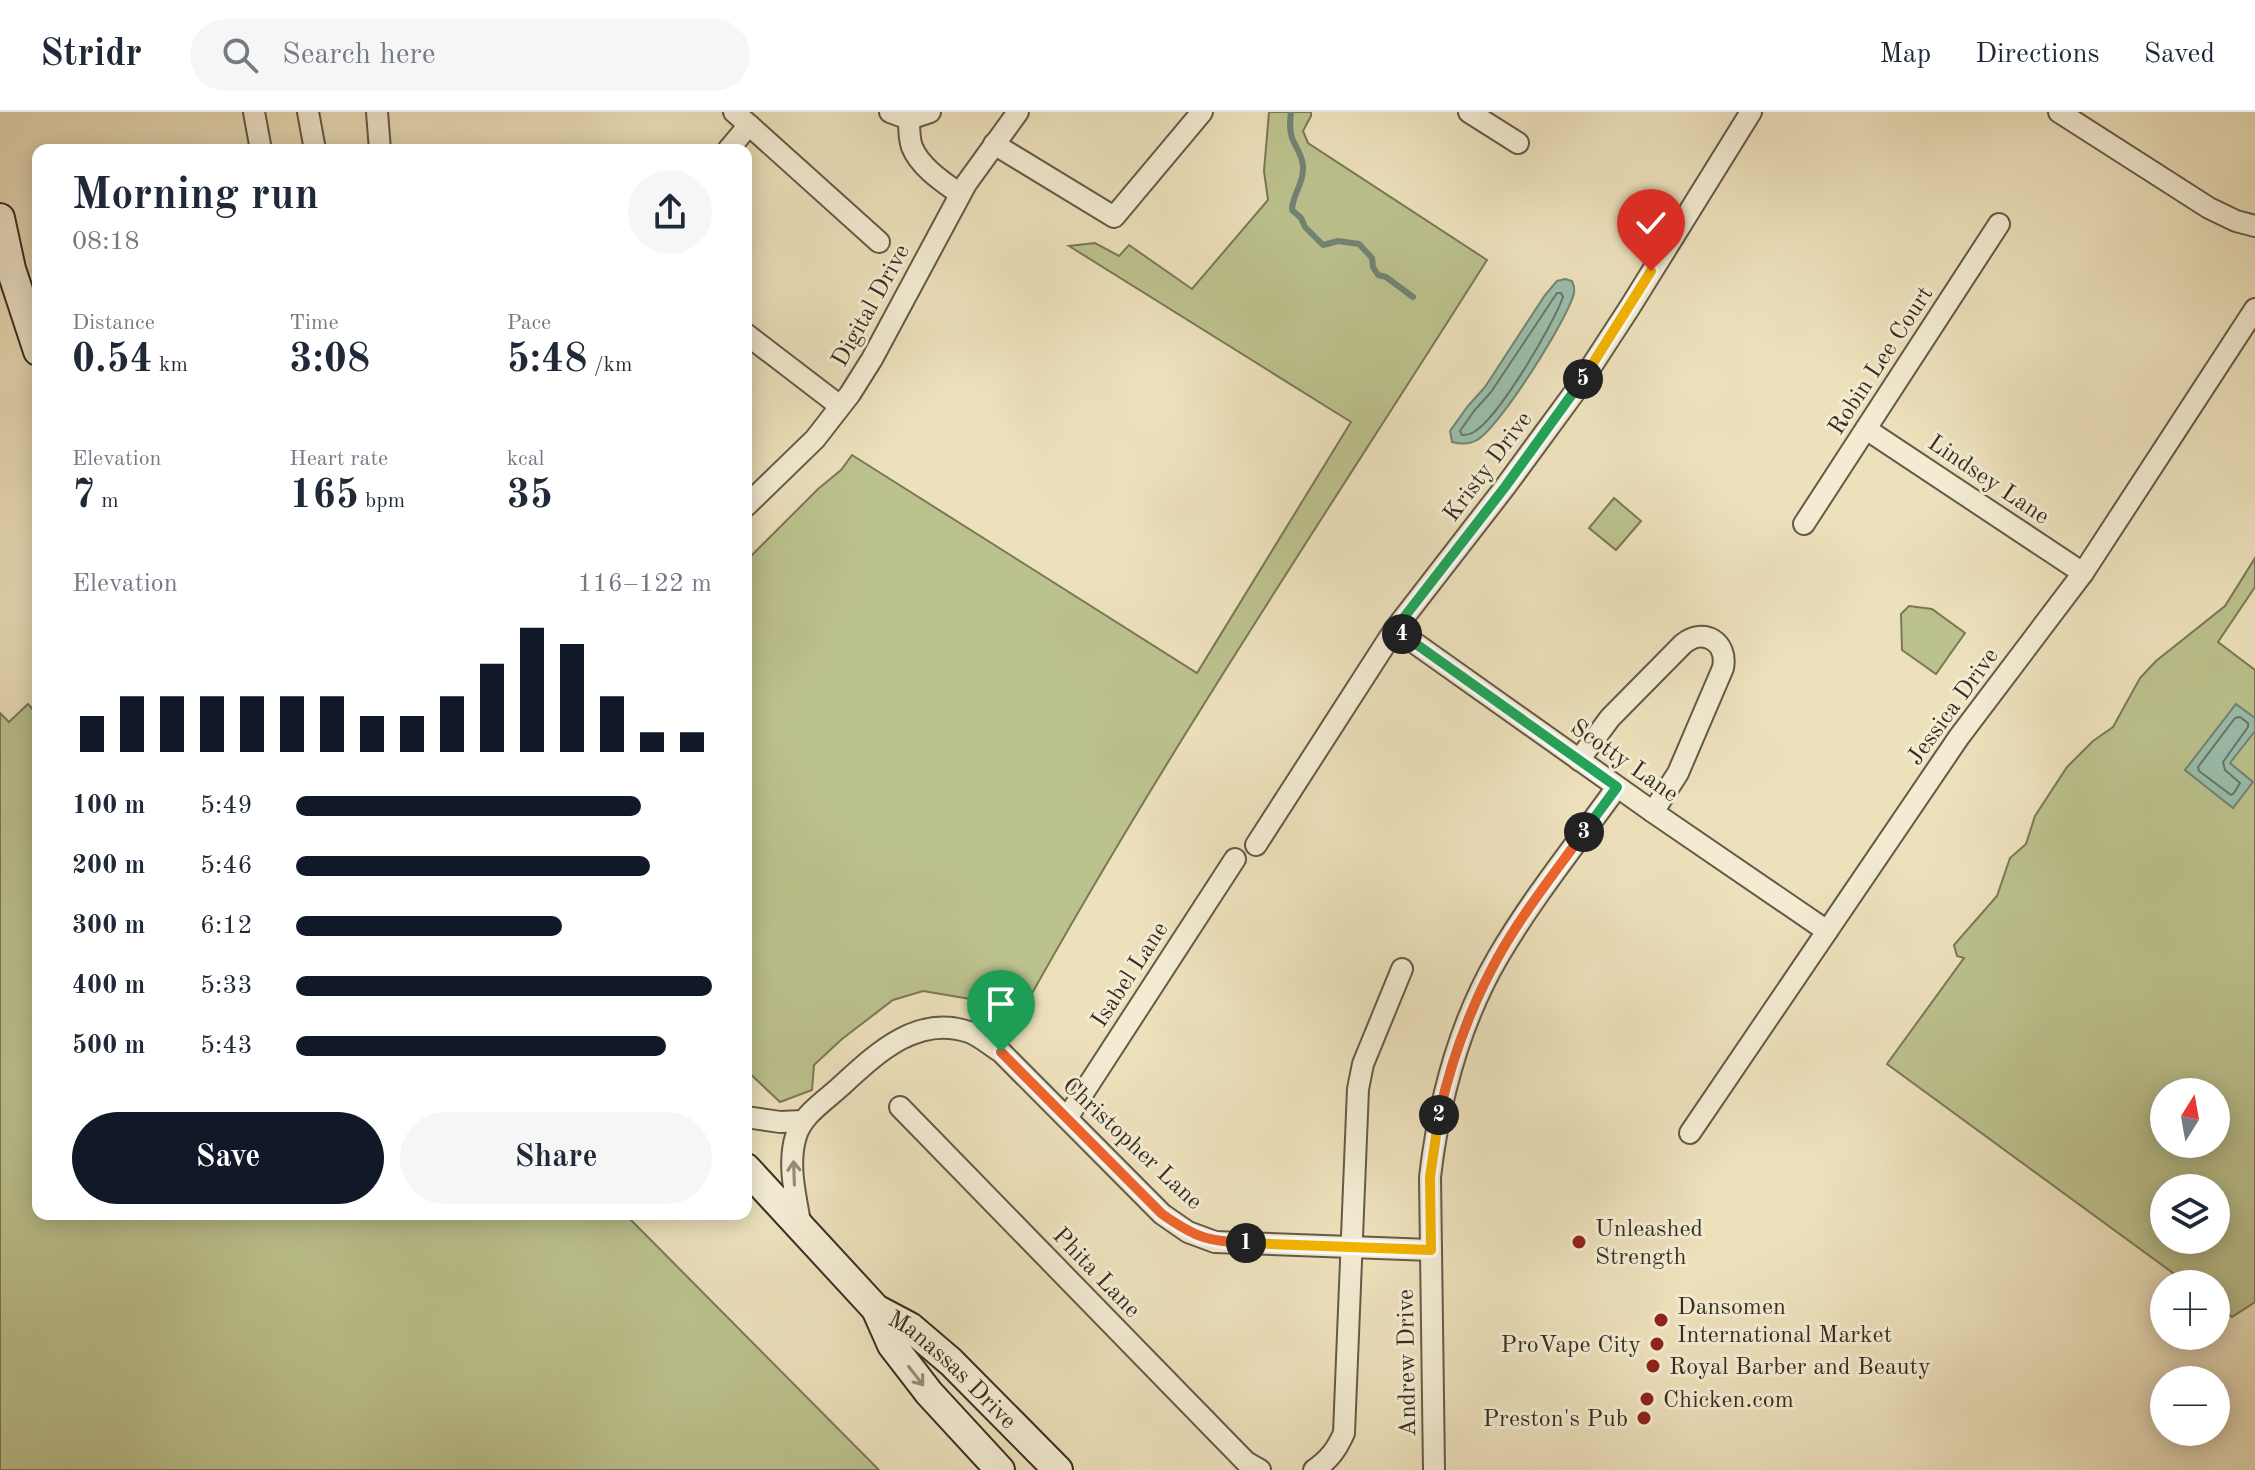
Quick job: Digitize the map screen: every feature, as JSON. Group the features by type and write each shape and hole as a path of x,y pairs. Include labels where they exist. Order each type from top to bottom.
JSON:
{"main road":[{"path":"0,218 11,269 32,302"},
{"name":"Manassas Drive","path":"752,1174 876,1309 892,1345 929,1393 1000,1470"},
{"name":"Manassas Drive","path":"876,1309 910,1327 951,1362 1058,1470"}],"street":[{"path":"254,112 260,144"},
{"path":"308,112 314,144"},
{"path":"377,112 380,144"},
{"path":"930,112 899,116 918,156 942,181 960,194"},
{"name":"Digital Drive","path":"752,500 815,439 840,406 872,359 960,194 1018,112"},
{"path":"994,144 1114,217 1202,112"},
{"path":"1469,112 1518,143"},
{"name":"Kristy Drive","path":"1256,845 1395,629 1574,393 1751,112"},
{"path":"2059,112 2209,208 2255,226"},
{"path":"731,144 742,118 879,242"},
{"name":"Robin Lee Court","path":"1804,524 1999,224"},
{"name":"Jessica Drive","path":"1690,1133 1968,724 2083,573 2255,309"},
{"path":"752,339 840,406"},
{"name":"Lindsey Lane","path":"1866,429 2083,573"},
{"name":"Scotty Lane","path":"1395,629 1827,931"},
{"path":"1579,760 1610,718 1683,644 1702,636 1715,640 1723,653 1723,668 1678,773 1653,812"},
{"name":"Andrew Drive","path":"1432,1467 1430,1177 1435,1131 1456,1053 1497,959 1617,787"},
{"name":"Isabel Lane","path":"1067,1118 1235,859"},
{"path":"1314,1470 1327,1461 1344,1433 1360,1075 1402,969"},
{"name":"Christopher Lane","path":"803,1121 879,1052 897,1040 918,1032 940,1029 972,1033 1001,1052 1162,1214 1188,1232 1215,1242 1431,1250"},
{"name":"Phita Lane","path":"900,1107 1246,1462 1260,1470"},
{"path":"752,1118 780,1122 803,1121 795,1137 793,1155 793,1178 801,1227"}],"shaded area":[{"path":"1269,112 1311,112 1303,131 1308,143 1487,260 1189,728 1020,1015 988,1002 923,991 893,1000 814,1065 812,1090 780,1102 752,1076 752,555 841,470 852,455 1197,673 1351,422 1069,246 1095,243 1119,256 1129,245 1192,289 1268,200 1264,171"},
{"path":"1614,498 1641,521 1616,550 1589,528"},
{"path":"2255,558 2255,587 2218,642 2255,670 2255,1302 2232,1317 2230,1270 2169,1270 1887,1064 1964,958 1957,956 1954,945 1997,896 2010,858 2026,844 2035,816 2067,767 2093,741 2113,727 2140,678 2156,661 2225,606"},
{"path":"1909,606 1932,609 1965,633 1936,674 1902,650 1901,614"},
{"path":"28,704 32,708 32,1220 631,1220 879,1470 0,1470 0,713 9,722"}],"water":[{"path":"1557,281 1572,281 1574,288 1569,306 1516,395 1501,416 1477,440 1464,444 1452,442 1450,431 1485,387 1545,295"},
{"path":"2236,704 2255,718 2255,731 2230,763 2253,782 2233,808 2185,770"}],"waterway":[{"path":"1291,112 1291,135 1303,167 1292,210 1323,245 1338,241 1359,244 1372,258 1378,275 1386,277 1413,297"}],"place":[{"name":"Unleashed Strength","path":"1579,1242"},
{"name":"Dansomen International Market","path":"1661,1320"},
{"name":"ProVape City","path":"1657,1344"},
{"name":"Royal Barber and Beauty","path":"1653,1366"},
{"name":"Chicken.com","path":"1647,1399"},
{"name":"Preston's Pub","path":"1644,1418"}],"route":[{"path":"1001,1052 1162,1214 1188,1232 1215,1242 1431,1250 1430,1177 1435,1131 1443,1094 1474,1006 1497,959 1522,919 1617,787 1395,629 1574,393 1651,271"}]}
